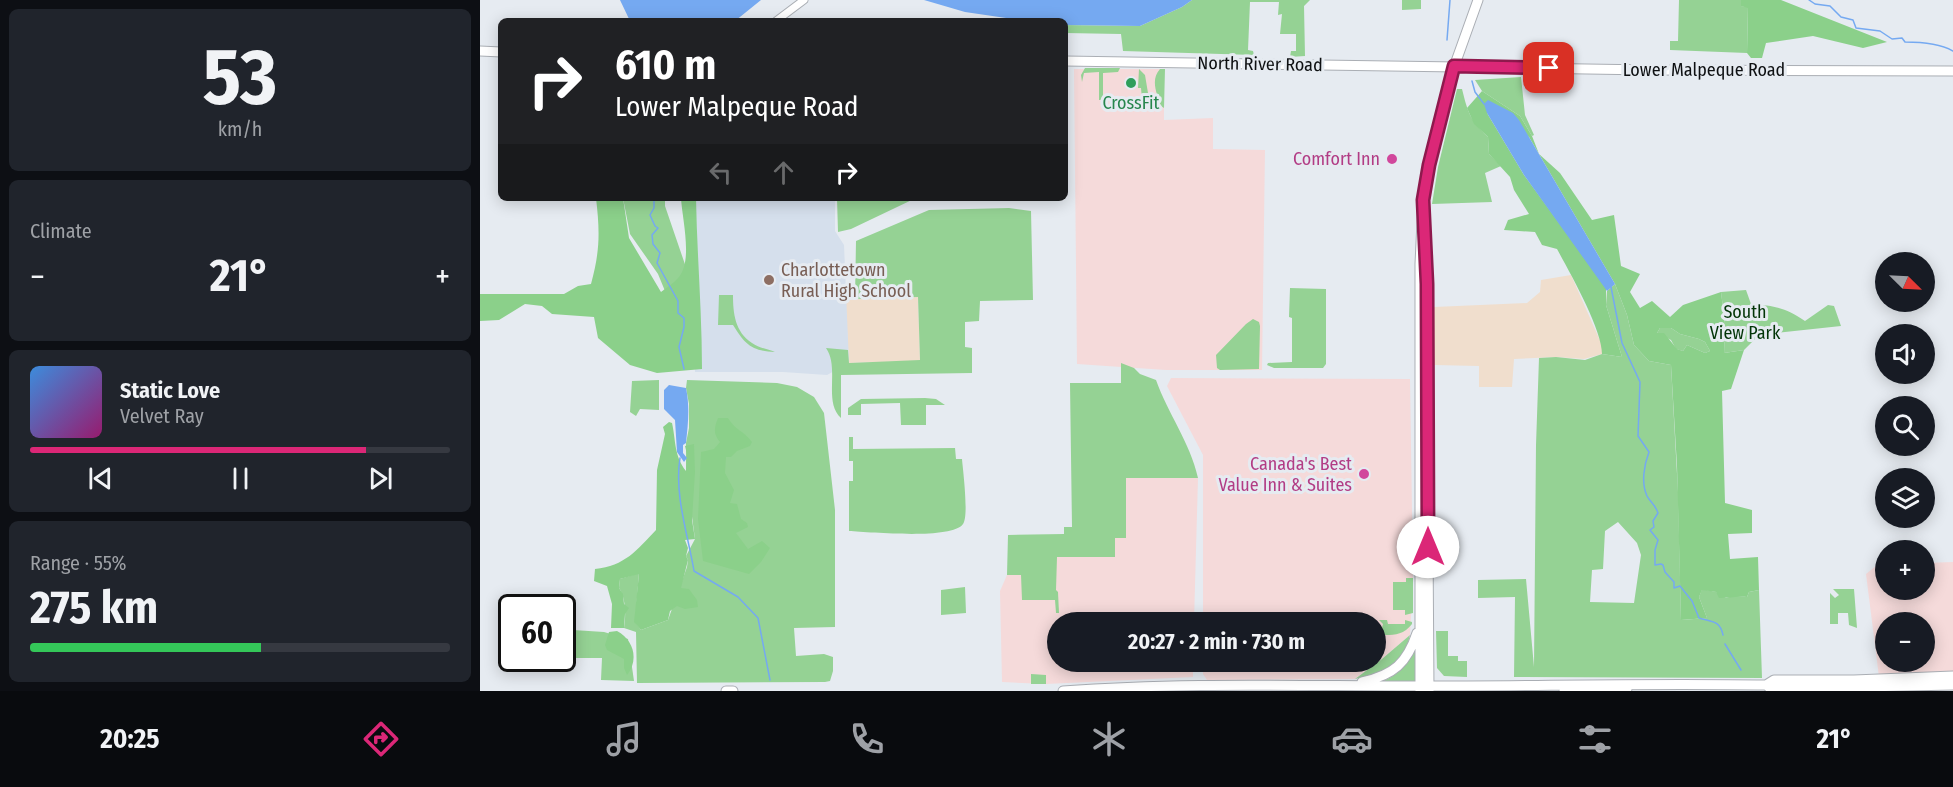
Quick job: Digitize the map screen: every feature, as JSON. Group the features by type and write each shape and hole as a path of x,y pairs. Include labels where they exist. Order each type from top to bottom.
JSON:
{"main road":[{"path":"1424,688 1420,625 1420,264 1423,208 1429,165 1454,66 1478,0"},
{"path":"480,51 498,52"},
{"name":"North River Road","path":"1068,61 1454,66"},
{"name":"Lower Malpeque Road","path":"1454,66 1661,70 1953,71"},
{"path":"1423,208 1427,284 1424,688"},
{"path":"1345,685 1373,679 1393,670 1409,654 1420,625"},
{"path":"1766,685 1774,680 1953,676"},
{"path":"1564,691 1640,690 1686,683"},
{"path":"1063,691 1138,686 1345,685 1424,688 1686,683 1766,685 1772,689 1953,685"},
{"path":"726,691 733,691"}],"street":[{"path":"780,18 804,0"}],"shaded area":[{"path":"1074,69 1164,69 1164,120 1213,118 1213,149 1265,150 1262,370 1166,370 1077,364"},
{"name":"Charlottetown Rural High School","path":"691,201 835,201 835,231 844,245 849,363 827,375 783,372 695,372"},
{"path":"1571,275 1602,345 1602,354 1584,359 1556,357 1514,359 1512,387 1479,387 1479,366 1434,365 1434,307 1527,303 1540,292 1541,280"},
{"path":"845,294 855,294 856,299 918,297 920,361 849,363"},
{"path":"1171,378 1410,379 1413,578 1410,635 1386,656 1386,612 1203,612 1203,455 1167,386"},
{"path":"1125,478 1198,478 1194,612 1047,612 1047,672 1193,672 1193,677 1046,684 1002,682 1000,591 1007,575 1022,574 1057,557 1066,557 1115,538 1125,538"},
{"path":"1953,562 1953,674 1879,677 1878,672 1935,672 1935,612 1875,612 1875,645 1866,574 1875,567 1875,600 1935,600 1935,563"},
{"path":"1203,672 1364,672 1355,679 1207,680"}],"green space":[{"path":"1192,0 1310,0 1304,6 1305,56 1290,57 1291,51 1296,51 1296,34 1280,34 1282,14 1278,15 1279,2 1250,2 1248,50 1253,51 1254,55 1123,51 1121,34 1068,33 1068,25 1140,26"},
{"path":"1402,0 1421,0 1421,9 1402,10"},
{"path":"1679,0 1741,0 1741,6 1748,7 1747,53 1670,50 1670,41 1678,41"},
{"path":"1741,0 1781,0 1887,42 1863,48 1813,36 1766,43 1762,58 1751,58 1747,53 1748,8 1741,6"},
{"path":"1085,68 1120,68 1118,72 1103,73 1103,100 1099,100 1099,72 1084,73 1082,82 1081,75"},
{"path":"1139,69 1145,75 1149,99 1142,99 1141,88 1138,88"},
{"path":"1160,69 1165,69 1164,108 1161,106 1155,87 1155,78"},
{"path":"1521,77 1525,115 1534,135 1532,136 1520,116 1482,91 1475,80"},
{"path":"1457,89 1462,89 1470,116 1488,137 1489,154 1501,166 1485,173 1492,202 1432,204 1438,167"},
{"path":"1482,91 1520,116 1539,154 1560,173 1592,220 1614,215 1621,266 1640,274 1630,292 1640,308 1652,301 1670,317 1683,305 1721,292 1725,324 1724,353 1744,350 1731,389 1722,391 1725,503 1752,510 1752,533 1728,534 1730,559 1758,557 1759,590 1749,592 1747,597 1719,598 1716,592 1702,590 1699,597 1707,618 1681,620 1677,466 1671,365 1649,361 1634,345 1627,315 1615,284 1529,137 1487,113 1524,175 1606,287 1606,305 1622,357 1602,354 1601,343 1591,316 1557,249 1542,245 1535,232 1504,230 1508,220 1529,214 1514,190 1510,177 1489,154 1488,137 1474,124 1467,108","holes":["1660,328 1671,328 1680,334 1705,342 1710,351 1705,353 1687,345 1683,351 1677,349 1664,333 1657,333"]},
{"path":"596,201 623,201 629,238 661,292 679,277 683,270 686,239 681,201 696,201 702,369 657,373 630,365 598,338 594,317 552,314 542,306 525,304 499,320 480,321 480,294 564,294 578,286 591,284 596,261 598,221"},
{"path":"624,201 665,201 690,279 665,291 658,274 630,234"},
{"path":"837,201 910,201 851,229 838,232"},
{"path":"1009,208 1031,211 1033,300 980,301 979,321 965,322 965,347 972,348 972,373 841,375 841,418 833,403 832,365 826,348 848,350 849,363 920,360 918,297 855,299 856,241 929,210"},
{"path":"1615,284 1627,315 1634,345 1649,361 1671,365 1678,492 1681,620 1707,618 1699,597 1702,589 1716,592 1726,598 1747,597 1749,592 1759,590 1762,678 1514,677 1515,597 1478,598 1478,580 1526,579 1534,667 1539,358 1585,360 1602,354 1622,357 1606,305 1607,291","holes":["1618,522 1637,543 1641,555 1634,603 1590,602 1592,570 1603,569 1605,531"]},
{"path":"1290,288 1326,289 1326,364 1323,368 1274,368 1267,365 1268,363 1292,362"},
{"name":"South View Park","path":"1746,290 1751,304 1779,308 1805,321 1828,305 1834,306 1841,326 1757,337 1744,350 1724,353 1725,324 1721,292"},
{"path":"719,295 733,295 736,322 746,339 775,352 754,348 741,337 733,325 718,325"},
{"path":"1253,319 1259,322 1260,326 1259,369 1220,370 1217,368 1216,355"},
{"path":"1660,328 1671,328 1680,334 1699,339 1705,342 1710,351 1705,353 1687,345 1683,351 1676,349 1671,340 1657,333"},
{"path":"1121,363 1156,380 1190,452 1198,478 1126,478 1126,538 1115,538 1115,557 1057,557 1056,590 1059,612 1056,612 1055,600 1022,600 1021,575 1007,575 1008,535 1064,534 1064,527 1072,527 1070,383 1121,383"},
{"path":"659,380 659,410 640,409 636,416 630,412 632,381"},
{"path":"687,380 777,383 797,387 814,397 824,413 835,510 835,627 794,628 796,656 824,654 833,657 830,681 637,683 636,632 624,628 625,607 619,588 620,579 639,573 635,622 641,630 668,620 687,567 686,556 695,539 686,472 686,443 689,428"},
{"path":"861,399 936,399 945,405 926,405 926,425 901,425 900,403 861,404 861,415 848,415 848,408"},
{"path":"718,418 728,418 752,442 750,446 737,451 731,457 726,457 725,473 734,490 730,503 737,504 741,519 747,523 748,527 736,533 748,549 762,541 770,548 749,574 703,561 698,519 701,452 714,449 720,442 715,431"},
{"path":"669,422 672,423 679,460 686,471 685,446 694,444 692,520 695,539 685,540 688,560 681,588 689,589 697,600 698,607 685,609 677,606 670,611 668,620 641,630 634,622 639,574 620,579 619,588 623,594 624,604 629,608 625,614 624,628 611,628 612,604 607,586 594,581 595,569 615,564 630,556 656,530 657,470 665,434 663,427"},
{"path":"849,437 853,437 853,449 955,448 956,459 962,459 966,503 963,524 956,529 928,534 849,531 849,481 853,481 853,461 849,461"},
{"path":"1406,578 1413,578 1413,613 1405,615 1405,610 1393,610 1393,582 1406,582"},
{"path":"965,587 966,613 941,615 941,590"},
{"path":"1833,589 1854,589 1857,628 1849,625 1848,613 1838,613 1838,624 1830,624 1830,593 1835,598 1839,595"},
{"path":"1386,620 1388,624 1405,624 1405,620 1412,622 1404,631 1386,635"},
{"path":"576,630 604,632 628,639 634,681 601,680 602,658 576,658"},
{"path":"617,631 631,645 633,651 633,663 627,675 624,659 607,650 605,645 609,632"},
{"path":"1436,631 1448,631 1448,656 1458,656 1458,661 1467,661 1467,677 1444,676 1437,668"},
{"path":"1410,635 1403,654 1386,668 1386,656"},
{"path":"1416,648 1416,681 1379,682 1391,677 1401,669"},
{"path":"1364,672 1377,672 1374,673 1355,679"},
{"path":"1031,674 1046,675 1046,684 1031,684"}],"water":[{"path":"620,0 761,0 739,18 629,18"},
{"path":"924,0 1192,0 1140,26 1068,25 1068,18 1006,18 965,12"},
{"path":"1488,100 1513,113 1519,120 1615,284 1607,291 1524,175 1487,113 1484,104"},
{"path":"669,385 686,388 688,416 683,453 687,458 684,462 677,452 675,420 664,409 664,390"}],"waterway":[{"path":"1447,40 1450,0"},
{"path":"1809,0 1815,4 1830,6 1841,17 1853,20 1856,28 1880,31 1892,39 1902,38 1905,42 1936,45 1953,51"},
{"path":"1472,81 1475,92 1484,104"},
{"path":"654,201 654,208 650,215 658,228 652,235 653,244 660,253 657,263 678,301 678,313 684,318 679,347 684,369"},
{"path":"1611,287 1622,343 1640,382 1638,436 1649,452 1644,485 1647,496 1658,513 1653,521 1654,527 1650,530 1658,540 1655,565 1663,565 1665,572 1674,582 1674,588 1680,586 1692,601 1699,618 1718,624 1723,635"},
{"path":"680,458 680,500 694,571 738,597 758,618 770,680"},
{"path":"1725,644 1741,670"}],"place":[{"name":"CrossFit","path":"1131,83"},
{"name":"Comfort Inn","path":"1392,159"},
{"name":"Charlottetown Rural High School","path":"769,280"},
{"name":"Canada's Best Value Inn & Suites","path":"1364,474"}],"route":[{"path":"1428,547 1427,248 1423,200 1437,133 1454,66 1549,68"}]}
